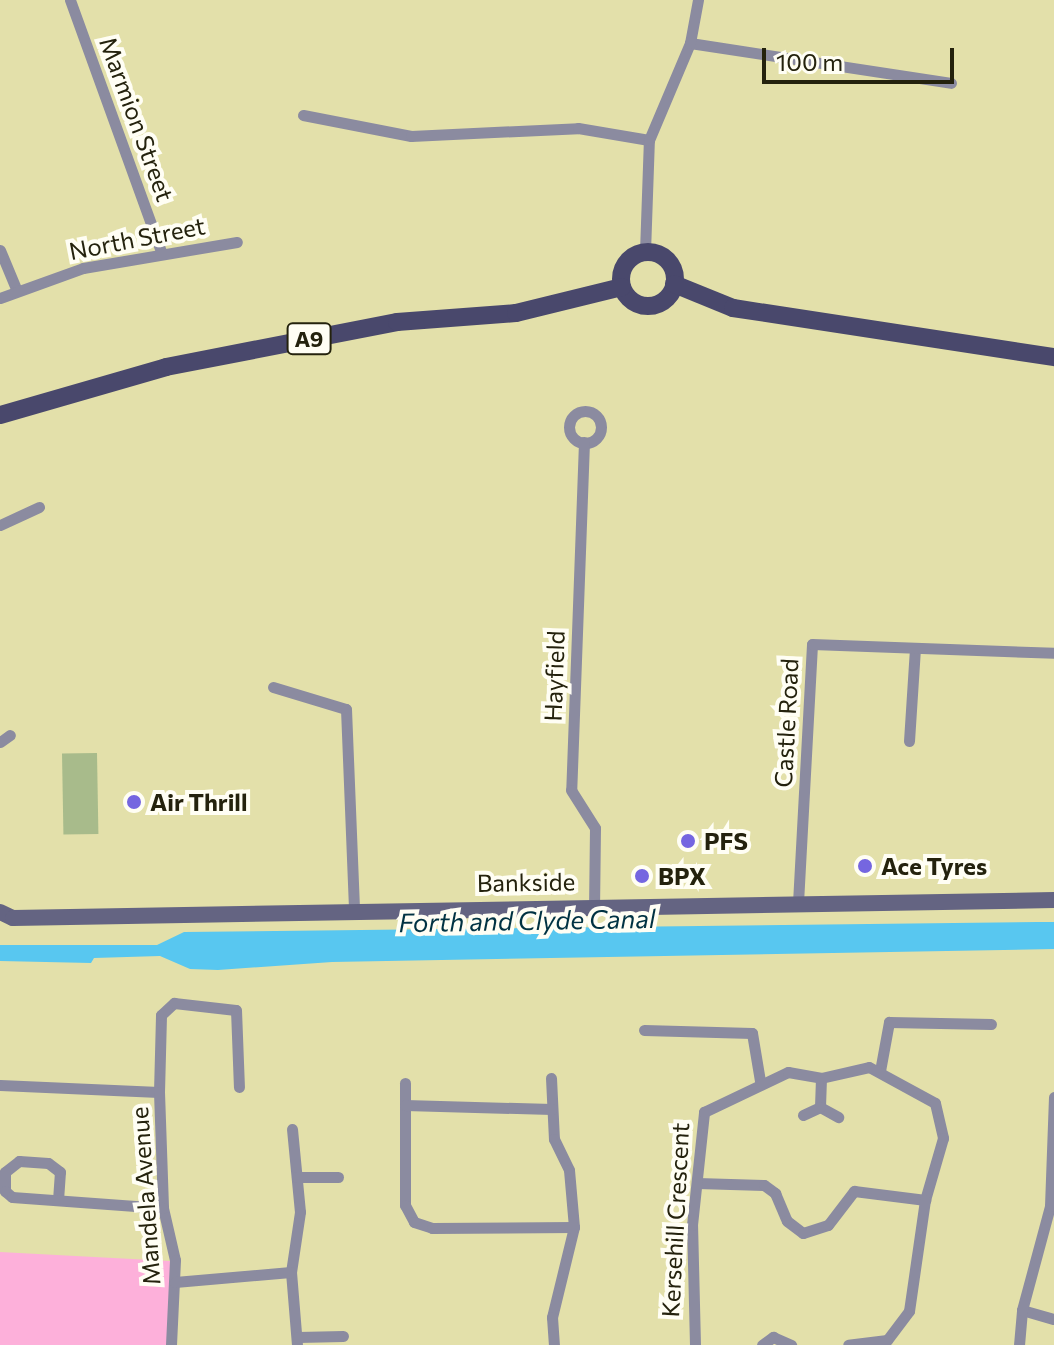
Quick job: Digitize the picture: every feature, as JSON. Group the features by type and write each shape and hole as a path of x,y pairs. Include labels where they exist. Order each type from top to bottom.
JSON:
{"main road":[{"path":"645,252 671,265 674,284 663,301 644,306 622,287 625,264 645,252"},
{"path":"674,284 733,308 1054,357"},
{"name":"A9","path":"0,415 166,367 397,322 516,313 622,287"}],"street":[{"name":"Marmion Street","path":"70,0 162,254"},
{"path":"645,252 649,140 690,43 698,0"},
{"path":"690,43 951,83"},
{"path":"303,115 411,136 578,128 649,140"},
{"name":"North Street","path":"0,298 83,268 237,242"},
{"path":"0,250 17,291"},
{"name":"Hayfield","path":"584,442 571,790 595,828 594,906"},
{"path":"0,525 39,507"},
{"name":"Castle Road","path":"798,903 812,644 1054,653"},
{"path":"909,741 915,648"},
{"path":"273,687 346,709 354,909"},
{"name":"Bankside","path":"0,912 13,918 354,909 1054,900"},
{"name":"Mandela Avenue","path":"171,1345 175,1282 163,1208 159,1092 161,1015 174,1003 236,1010 239,1087"},
{"path":"880,1071 889,1022 991,1024"},
{"path":"644,1030 752,1033 760,1081"},
{"name":"Kersehill Crescent","path":"695,1345 691,1326 697,1183 704,1112 760,1081 799,1071 821,1078 861,1067 880,1071 920,1090 942,1118 943,1138 925,1200 909,1311 887,1342 848,1345"},
{"path":"551,1078 554,1139 569,1170 574,1227 552,1317 554,1345"},
{"path":"820,1107 821,1078"},
{"path":"405,1083 405,1205 414,1222 432,1228 574,1227"},
{"path":"0,1085 159,1092"},
{"path":"1019,1345 1022,1310 1052,1206 1054,1097"},
{"path":"405,1105 552,1109"},
{"path":"803,1115 820,1107"},
{"path":"820,1107 838,1117"},
{"path":"292,1129 300,1212 291,1272 298,1341 343,1336"},
{"path":"58,1200 60,1172 48,1163 19,1161 5,1172 5,1191 12,1197 163,1208"},
{"path":"297,1177 338,1177"},
{"path":"697,1183 764,1185 775,1193 787,1221 803,1233 828,1225 854,1191 925,1200"},
{"path":"175,1282 291,1272"},
{"path":"1022,1310 1054,1319"},
{"path":"762,1345 773,1337 791,1345"}],"shaded area":[{"path":"0,1252 175,1261 170,1345 0,1345"}],"water":[{"path":"1054,922 1054,949 332,962 218,970 190,969 160,956 94,958 91,963 0,961 0,945 157,945 184,932"}],"building":[{"path":"97,753 98,834 63,835 62,754"}],"place":[{"name":"Air Thrill","path":"134,802"},
{"name":"PFS","path":"688,841"},
{"name":"Ace Tyres","path":"865,866"},
{"name":"BPX","path":"642,876"}],"water label":[{"name":"Forth and Clyde Canal","path":"527,920"}]}
